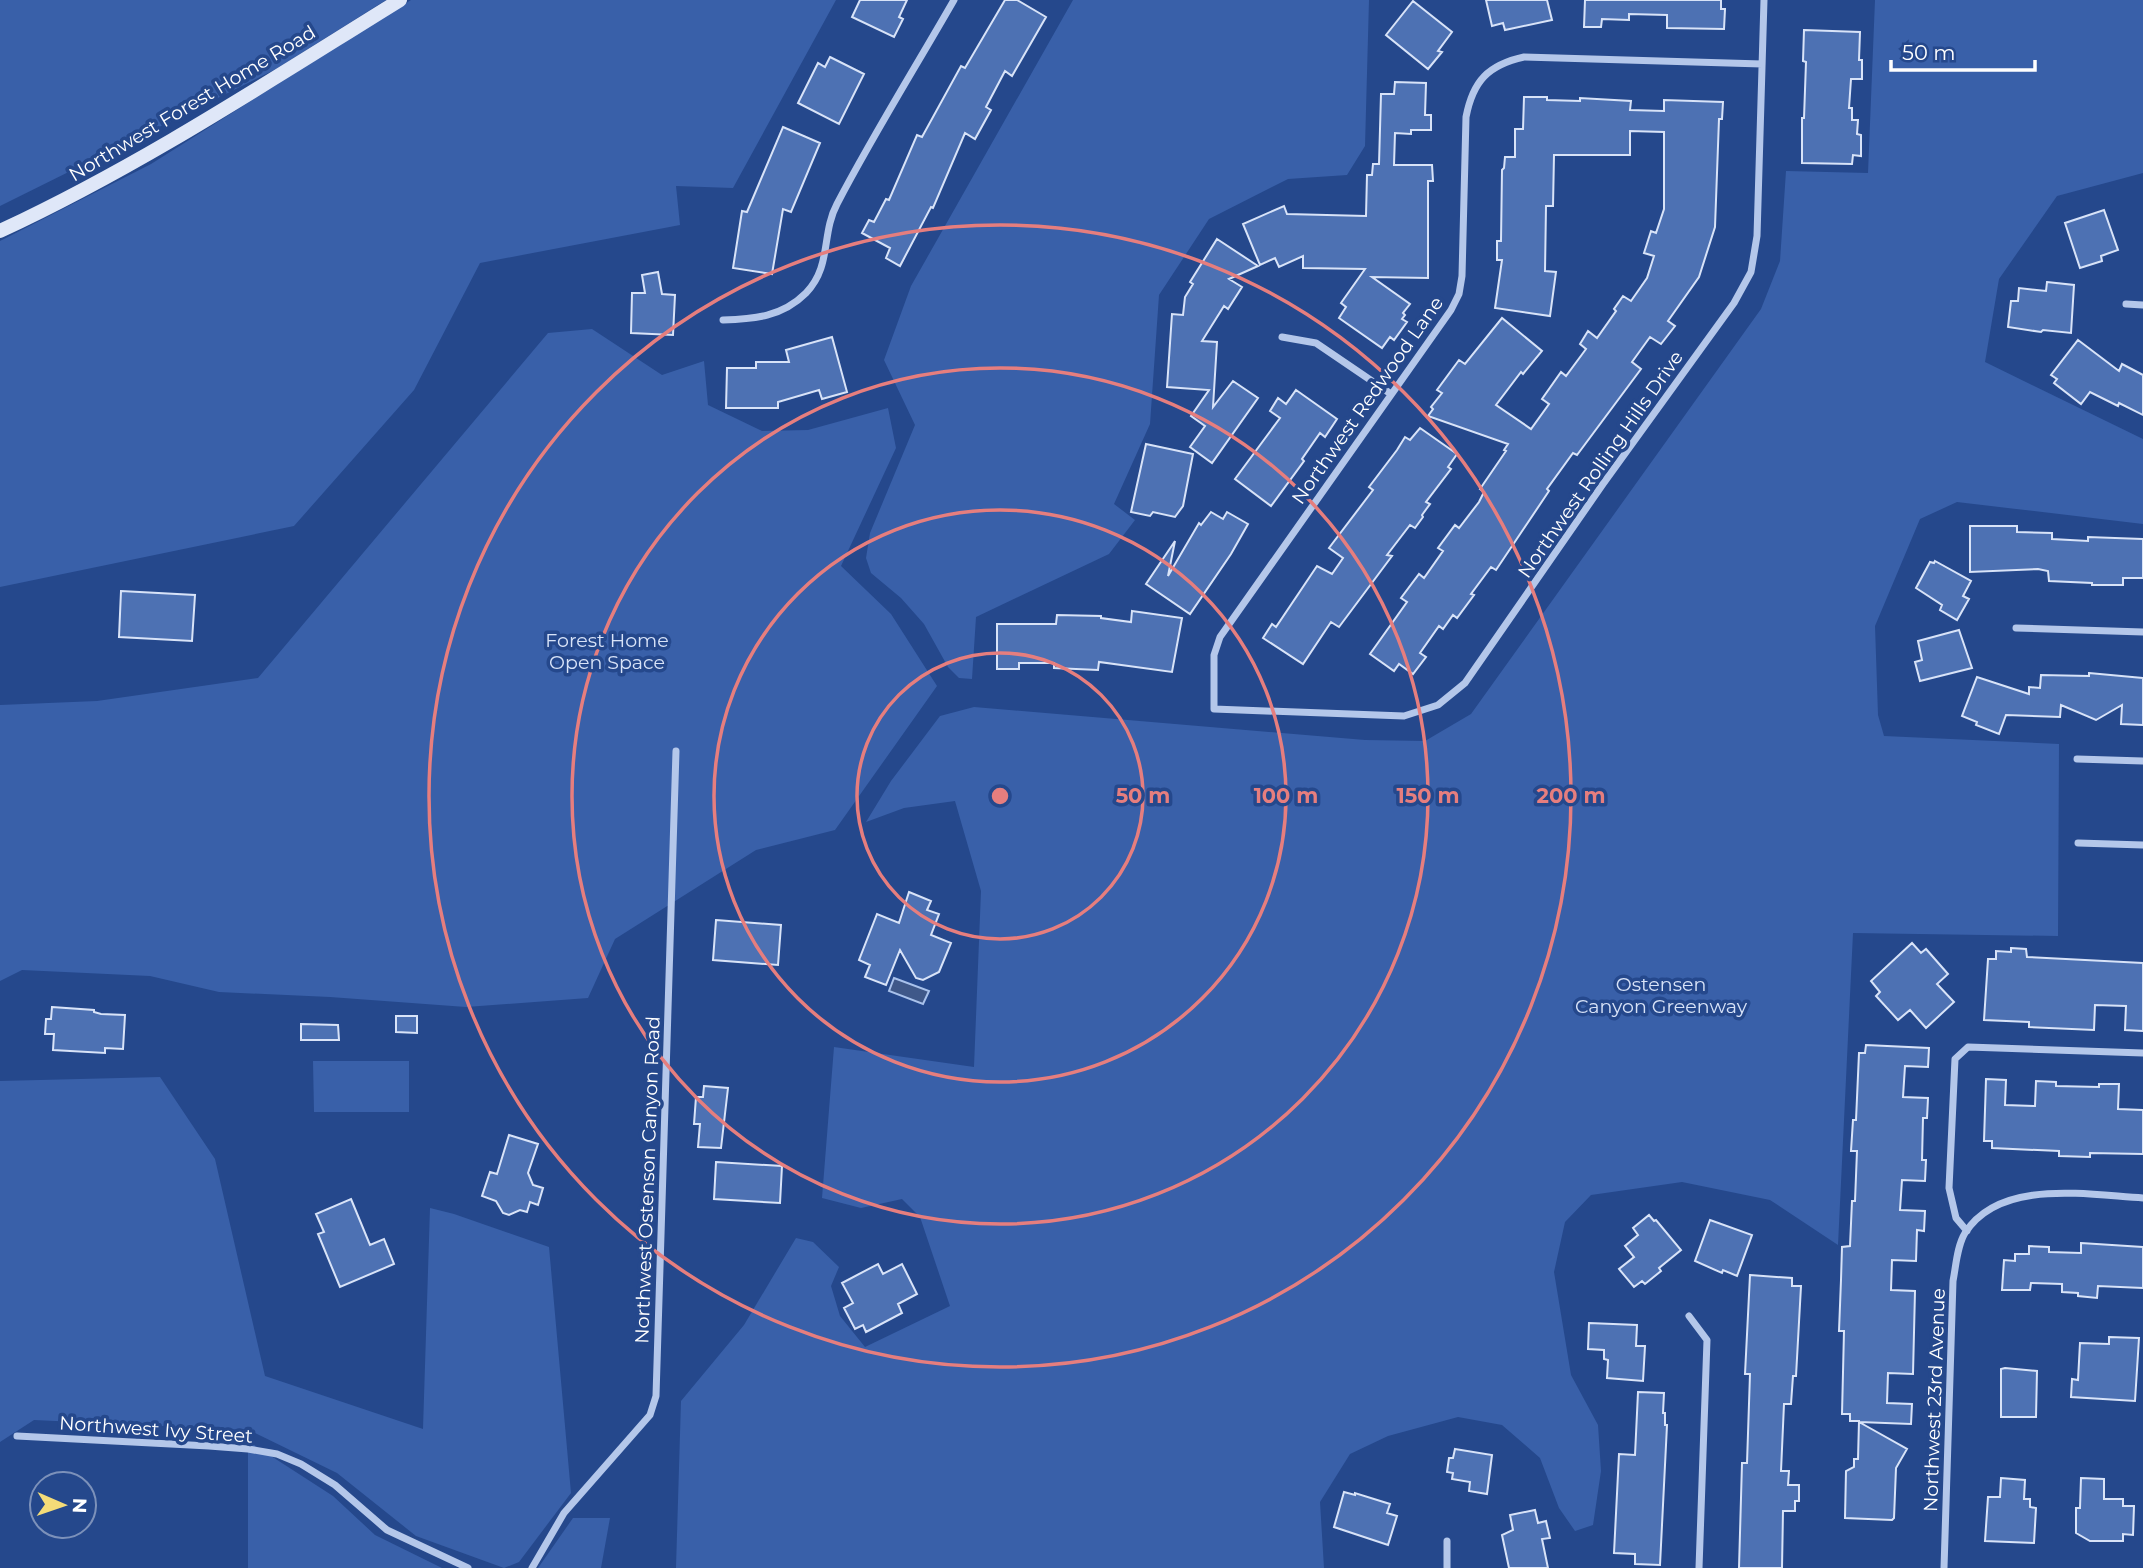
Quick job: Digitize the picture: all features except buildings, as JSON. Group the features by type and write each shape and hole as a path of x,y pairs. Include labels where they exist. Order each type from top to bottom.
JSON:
{"street":[{"name":"Northwest Forest Home Road","path":"0,231 68,200 177,139 400,0"},
{"path":"723,320 761,319 784,310 805,294 819,277 835,207 954,0"},
{"name":"Northwest Rolling Hills Drive","path":"1214,709 1404,716 1438,705 1465,683 1603,484 1734,303 1751,272 1757,236 1763,0"},
{"name":"Northwest Redwood Lane","path":"1214,709 1214,655 1220,637 1451,310 1459,294 1462,276 1466,117 1470,99 1478,83 1490,70 1506,61 1524,57 1762,64"},
{"path":"2126,304 2143,305"},
{"path":"1282,337 1316,343 1391,394"},
{"path":"2016,628 2143,632"},
{"name":"Northwest Ostenson Canyon Road","path":"531,1568 564,1513 650,1415 656,1396 676,751"},
{"path":"2077,759 2143,761"},
{"path":"2078,844 2143,845"},
{"path":"2143,1054 1968,1047 1955,1059 1949,1188 1956,1218 1966,1232 1982,1215 2002,1202 2028,1195 2143,1198"},
{"name":"Northwest 23rd Avenue","path":"1944,1568 1953,1281 1957,1256 1966,1232"},
{"path":"1689,1316 1707,1340 1699,1568"},
{"name":"Northwest Ivy Street","path":"17,1436 190,1444 277,1454 301,1464 335,1485 387,1530 468,1568"},
{"path":"1447,1541 1447,1568"}],"green space":[{"path":"0,0 386,0 276,69 0,206"},
{"path":"411,0 836,0 733,188 676,186 680,225 480,263 414,390 294,526 0,587 0,241 151,164"},
{"path":"1073,0 1369,0 1365,146 1347,175 1288,179 1209,219 1159,295 1150,424 1114,504 1135,520 1109,554 976,617 972,679 959,678 948,667 924,624 901,598 871,573 866,558 870,533 915,425 884,360 911,286"},
{"name":"Ostensen Canyon Greenway","path":"1875,0 2143,0 2143,173 2057,196 1999,279 1985,362 2143,439 2143,524 1957,502 1920,519 1875,626 1878,715 1884,736 2059,744 2058,936 1853,933 1838,1245 1770,1200 1682,1182 1591,1195 1565,1222 1554,1272 1571,1375 1598,1425 1601,1471 1593,1525 1575,1531 1559,1508 1540,1458 1502,1425 1458,1417 1388,1436 1350,1454 1320,1502 1324,1568 676,1568 681,1401 744,1325 796,1238 813,1242 839,1267 831,1286 840,1316 865,1347 950,1306 920,1217 902,1199 861,1208 822,1198 834,1047 974,1067 981,891 955,801 904,808 866,822 891,781 940,716 974,707 1365,740 1425,741 1471,714 1761,309 1780,261 1786,171 1868,173"},
{"name":"Forest Home Open Space","path":"592,329 662,375 704,361 708,405 762,431 808,430 888,408 896,448 841,566 891,614 937,686 835,830 756,850 615,939 588,998 466,1007 219,992 150,976 22,970 0,981 0,705 97,701 258,678 548,333"},
{"path":"313,1061 409,1061 409,1112 314,1112"},
{"path":"160,1077 215,1159 265,1376 423,1429 430,1208 549,1247 571,1493 519,1562 504,1568 416,1536 337,1473 249,1430 34,1420 0,1442 0,1081"},
{"path":"248,1441 333,1496 375,1535 442,1568 248,1568"},
{"path":"573,1518 610,1518 601,1568 538,1568"}],"shaded area":[{"path":"894,978 929,991 923,1004 889,991"}]}
